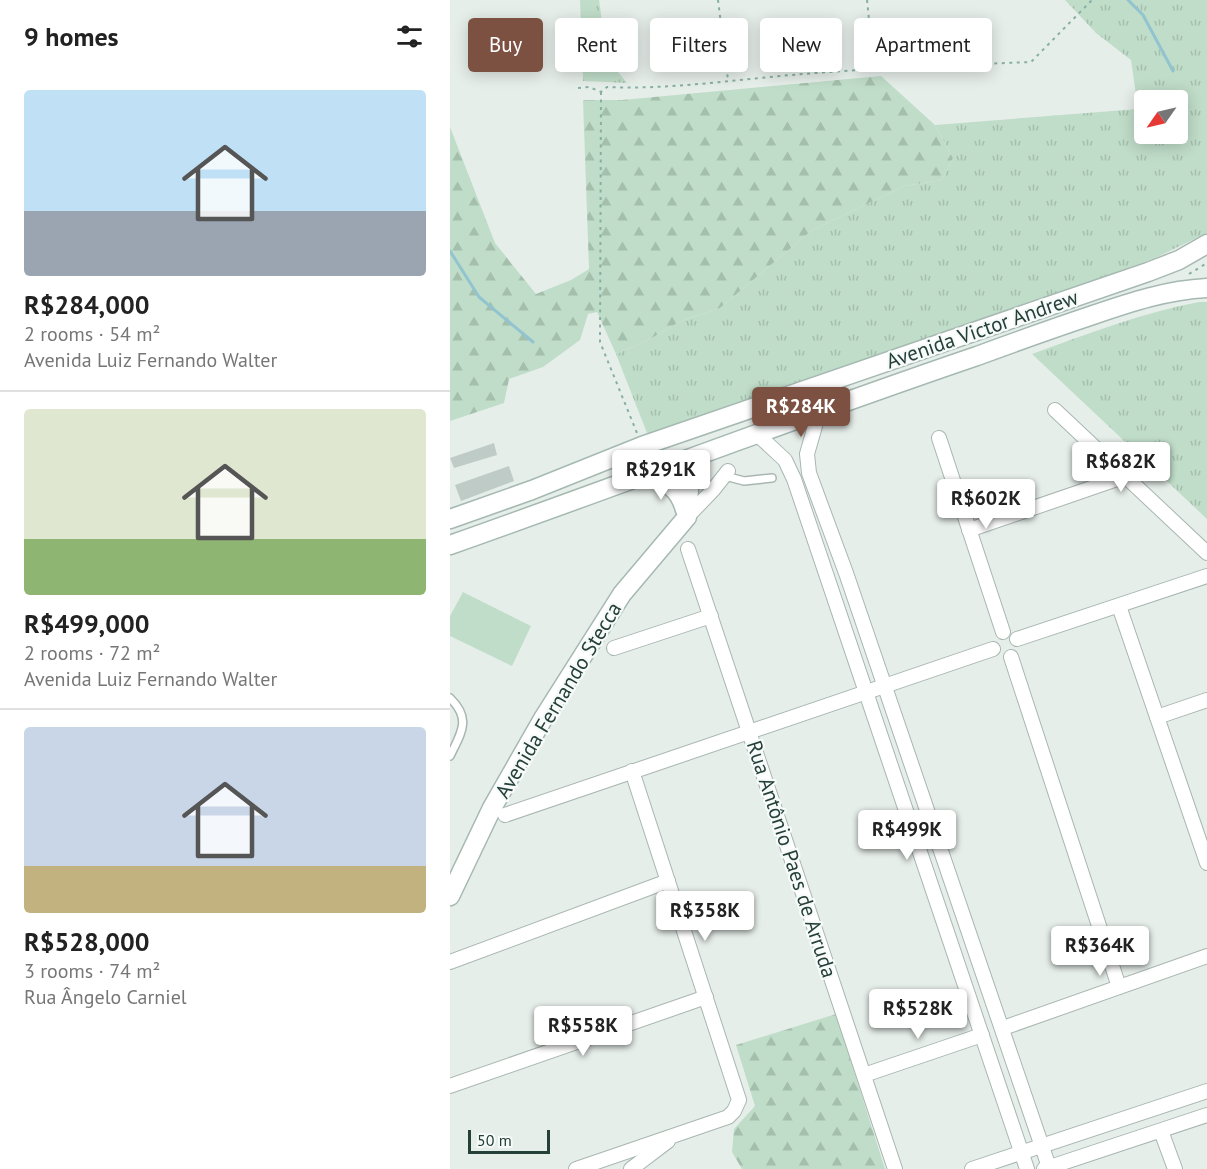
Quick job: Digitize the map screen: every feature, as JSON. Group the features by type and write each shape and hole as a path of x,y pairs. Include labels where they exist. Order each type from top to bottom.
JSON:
{"main road":[{"name":"Avenida Victor Andrew","path":"450,519 532,490 642,446 1148,272 1179,260 1207,244"},
{"name":"Avenida Victor Andrew","path":"450,545 758,435 890,385 1144,298 1178,289 1207,288"},
{"path":"687,517 690,476 698,456"},
{"path":"647,475 671,485 678,492 687,517"},
{"name":"Avenida Fernando Stecca","path":"450,896 492,808 544,717 622,594 687,517"}],"street":[{"path":"1055,410 1207,553"},
{"path":"819,412 807,454 809,473 846,573 1003,1028 1042,1146 1047,1168 1207,1115"},
{"path":"758,435 785,460 794,478 1027,1169"},
{"path":"939,438 1003,632"},
{"name":"Avenida Fernando Stecca","path":"687,517 727,474"},
{"path":"969,530 1126,476"},
{"name":"Rua Antônio Paes de Arruda","path":"688,549 895,1169"},
{"path":"822,560 825,556 831,557 846,573"},
{"path":"1017,639 1207,576"},
{"path":"1119,606 1157,717 1202,831 1207,863"},
{"path":"614,648 711,616"},
{"path":"1003,632 1011,633 1017,639 1017,651 1011,657 998,656 993,649 993,640 1003,632"},
{"path":"505,815 993,649"},
{"path":"1011,657 1119,987"},
{"path":"1157,717 1207,700"},
{"path":"576,1169 728,1117 739,1100 632,771"},
{"path":"450,962 668,881"},
{"path":"1003,1028 1207,957"},
{"path":"450,1086 706,997"},
{"path":"864,1075 981,1035"},
{"path":"972,1169 995,1165 1021,1152 1207,1091"},
{"path":"1077,1159 1075,1154 1077,1142 1136,1121 1165,1105"},
{"path":"1014,1133 1035,1126"},
{"path":"1161,1131 1175,1169"},
{"path":"631,1169 678,1134"}],"lane":[{"path":"727,474 744,481 772,478"},
{"path":"450,698 464,720 462,732 450,756"}],"path":[{"path":"718,0 728,80"},
{"path":"867,0 869,18"},
{"path":"992,63 1031,62 1092,0"},
{"path":"642,446 600,342 601,92 607,87 625,88 854,70"},
{"path":"578,88 589,87 601,92"}],"green space":[{"path":"580,0 599,0 601,18 581,18"},
{"path":"1065,0 1207,0 1207,233 1155,258 934,339 649,438 616,354 650,339 681,321 720,308 811,231 904,186 942,180 953,158 935,125 1134,109 1134,144 1188,144 1188,90 1135,90 1131,60 1096,33"},
{"path":"583,72 618,72 627,83 583,81"},
{"path":"881,76 935,125 953,158 942,180 904,186 811,231 720,308 681,321 650,339 616,354 597,312 588,314 580,340 543,367 509,379 504,403 450,421 450,127 495,243 536,294 571,280 589,269 583,100 622,100"},
{"path":"1207,302 1207,519 1032,354 1135,318"},
{"path":"463,592 531,626 512,666 450,636 450,616"},
{"path":"836,1014 885,1169 742,1169 732,1152 734,1129 755,1106 736,1045"}],"building":[{"path":"494,443 497,455 454,468 450,458"},
{"path":"509,466 514,481 461,501 455,485"}],"waterway":[{"path":"1128,0 1143,15 1173,71"},
{"path":"450,251 479,297 533,342"}]}
